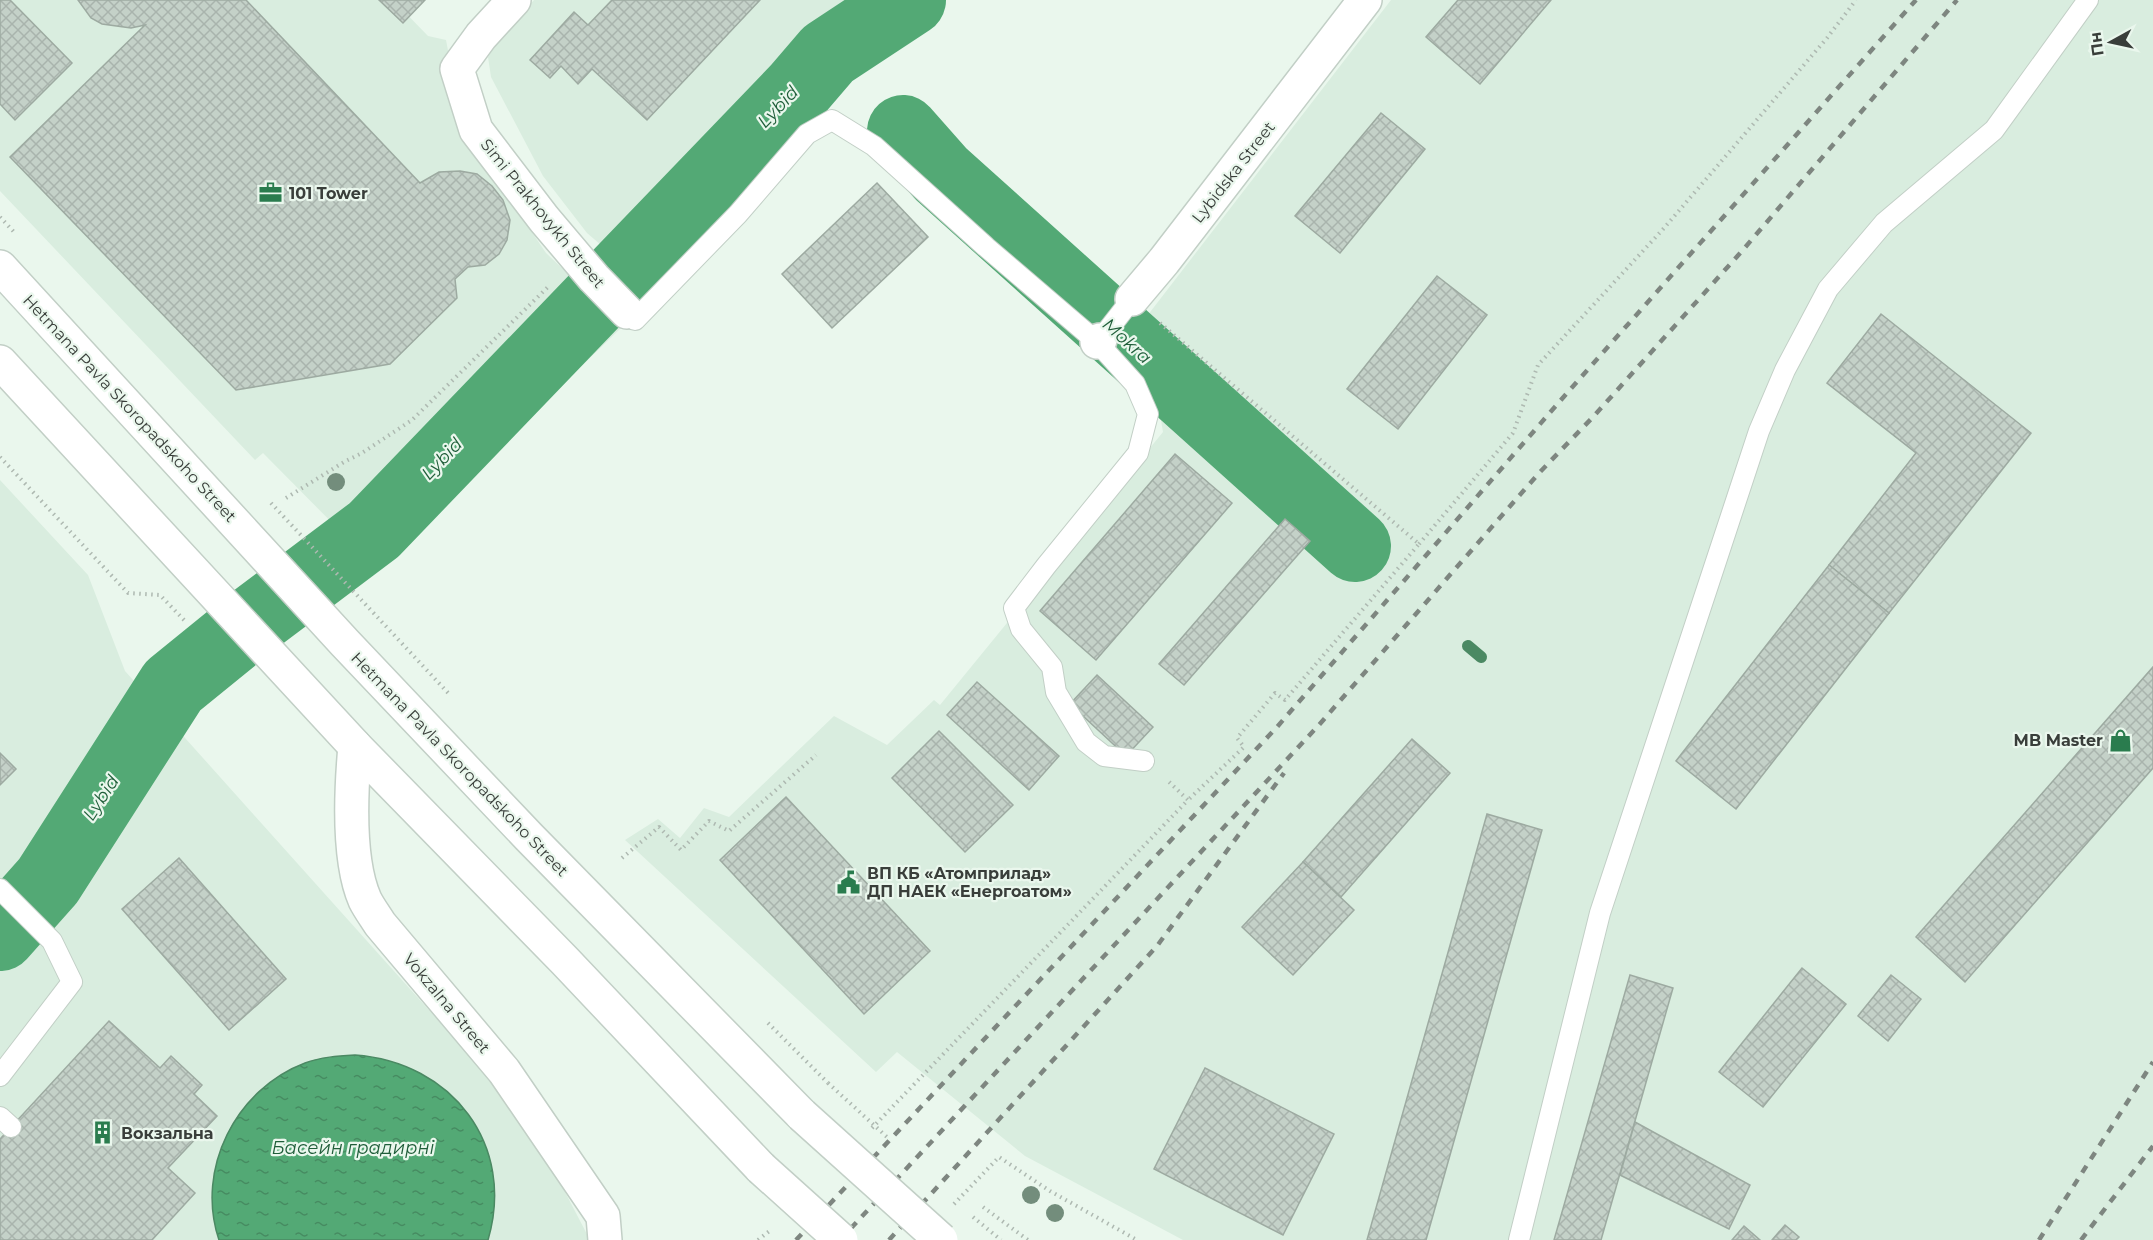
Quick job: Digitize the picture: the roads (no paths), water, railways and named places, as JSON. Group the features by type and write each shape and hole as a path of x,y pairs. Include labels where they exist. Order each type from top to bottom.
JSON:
{"main road":[{"name":"Simi Prakhovykh Street","path":"514,0 457,69 476,130 544,219 594,278 635,320"},
{"name":"Lybidska Street","path":"1132,299 1164,261 1365,0"},
{"name":"Hetmana Pavla Skoropadskoho Street","path":"0,267 345,643 529,837 802,1115 941,1240"},
{"path":"0,362 355,746 565,961 761,1168 841,1240"},
{"name":"Vokzalna Street","path":"355,746 350,792 351,813 357,875 366,900 380,924 504,1071 603,1216 605,1240"}],"lane":[{"path":"1519,1240 1600,913 1759,431 1785,370 1828,289 1884,223 1994,130 2088,0"},
{"path":"635,320 738,214 807,134 832,120 874,146 986,247 1099,341 1135,384 1148,414 1138,453 1014,608 1021,629 1052,667 1056,692 1086,742 1104,756 1143,761"},
{"name":"Lybidska Street","path":"1099,341 1132,299"},
{"path":"0,889 52,941 72,982 0,1076"}],"water":[{"name":"Басейн градирні","path":"355,1055 390,1061 421,1074 447,1092 468,1115 484,1142 493,1172 494,1205 488,1240 219,1240 213,1213 213,1186 217,1160 227,1135 241,1112 259,1092 281,1075 305,1063 330,1057"}],"waterway":[{"name":"Lybid","path":"0,935 48,881 173,686 253,621 374,530 798,89 828,54 910,0"},
{"name":"Mokra","path":"903,131 941,174 1355,546"},
{"path":"1468,646 1481,657"}],"railway":[{"path":"796,1240 1277,727 1567,393 1916,0"},
{"path":"840,1240 1318,726 1539,473 1593,417 1742,251 1957,0"},
{"path":"889,1240 1157,946 1284,773"},
{"path":"2039,1240 2153,1062"},
{"path":"2081,1240 2153,1146"}],"place":[{"name":"101 Tower","path":"271,193"},
{"name":"MB Master","path":"2121,740"},
{"name":"ВП КБ «Атомприлад» ДП НАЕК «Енергоатом»","path":"849,882"},
{"name":"Вокзальна","path":"103,1133"}]}
